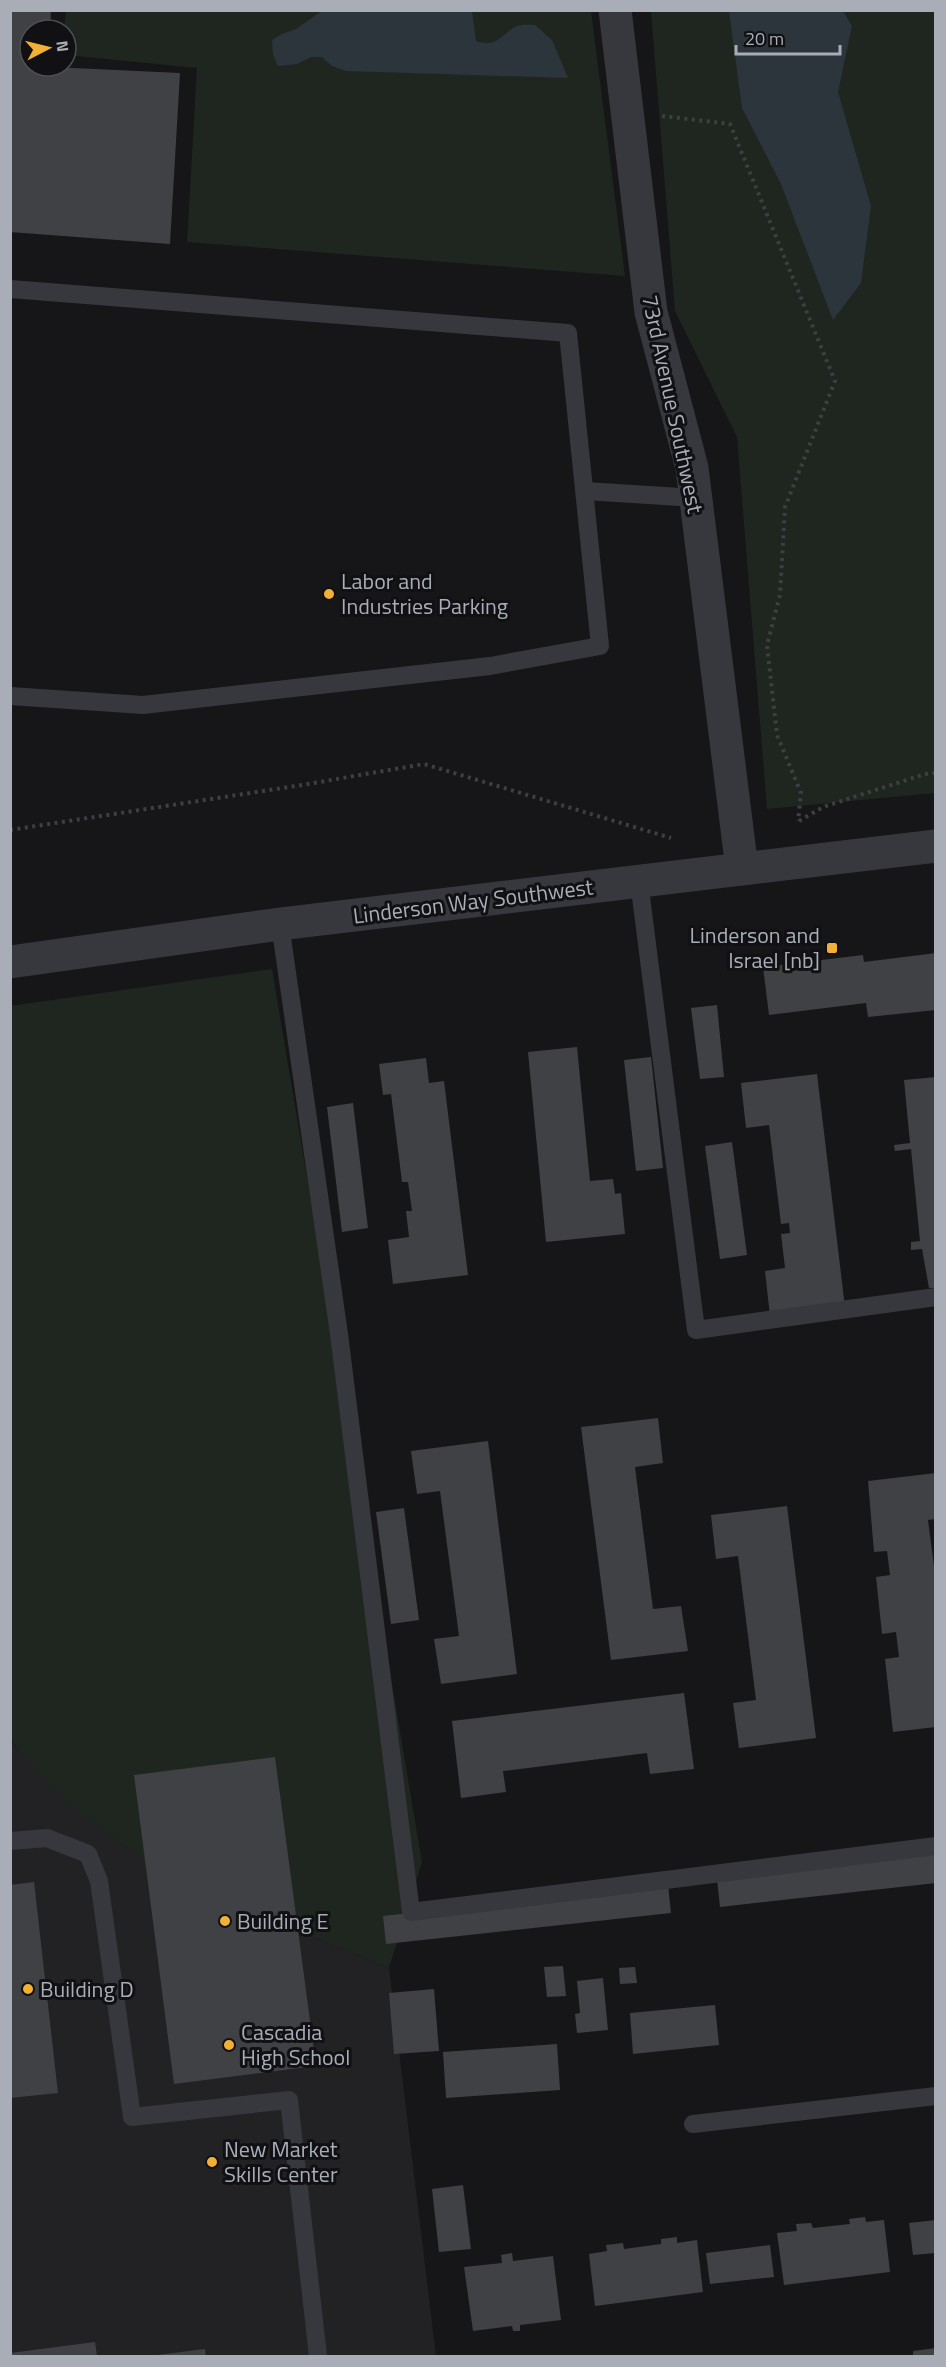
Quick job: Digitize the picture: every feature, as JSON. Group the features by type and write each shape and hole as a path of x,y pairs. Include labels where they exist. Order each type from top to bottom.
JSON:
{"street":[{"name":"73rd Avenue Southwest","path":"615,10 651,312 692,468 742,869"},
{"name":"Linderson Way Southwest","path":"10,962 280,924 936,846"}],"lane":[{"path":"10,289 568,333 600,646 490,666 143,705 10,696"},
{"path":"585,491 696,498"},
{"path":"639,881 696,1330 936,1297"},
{"path":"280,924 339,1334 411,1912 936,1846"},
{"path":"10,1841 47,1838 88,1854 99,1881 132,2117 289,2100 318,2356"},
{"path":"693,2124 936,2096"}],"path":[{"path":"655,115 730,124 835,381 785,507 780,595 767,645 777,735 801,793 798,821 823,807 925,774 936,773"},
{"path":"10,830 302,786 424,764 670,838"}],"shaded area":[{"path":"66,10 591,11 625,276 187,242 197,68 78,56 78,18 65,18"},
{"path":"323,10 472,11 476,41 483,43 497,40 517,26 535,25 552,40 568,78 346,71 332,66 322,57 311,57 297,64 278,66 273,55 272,40 296,29"},
{"path":"651,11 935,11 935,793 767,809 737,437 675,311"},
{"path":"729,11 843,11 852,26 838,92 871,206 861,283 833,320 781,184 742,108"},
{"path":"272,969 422,1862 389,1968 184,1887 74,1810 18,1751 11,1738 10,1006"},
{"name":"New Market Skills Center","path":"10,1738 18,1751 262,1916 389,1968 436,2356 11,2356"}],"building":[{"path":"10,10 51,10 51,18 18,18 18,78 78,78 78,68 180,73 170,244 10,232"},
{"path":"936,953 936,1010 868,1017 866,1003 769,1015 763,967 863,955 864,962"},
{"path":"717,1005 724,1077 700,1079 691,1008"},
{"path":"577,1047 590,1181 613,1179 615,1194 621,1193 625,1234 546,1242 528,1052"},
{"path":"651,1057 663,1168 636,1171 624,1060"},
{"path":"426,1058 429,1083 444,1081 468,1275 393,1284 388,1240 409,1237 406,1211 412,1211 408,1182 402,1182 391,1094 383,1095 379,1064"},
{"path":"817,1074 845,1307 770,1316 765,1271 785,1268 781,1234 790,1233 789,1223 781,1224 769,1125 746,1128 741,1083"},
{"path":"936,1077 936,1288 929,1288 922,1249 911,1250 911,1242 920,1241 911,1149 895,1151 894,1145 910,1143 904,1080"},
{"path":"353,1103 368,1228 342,1232 327,1107"},
{"path":"732,1142 747,1255 720,1259 705,1146"},
{"path":"658,1418 663,1463 635,1467 653,1609 681,1606 688,1651 611,1660 581,1427"},
{"path":"488,1441 517,1674 441,1684 434,1639 459,1636 440,1491 417,1494 411,1451"},
{"path":"936,1473 936,1519 928,1520 936,1582 936,1727 893,1732 885,1659 899,1657 896,1632 882,1634 876,1577 890,1575 887,1551 874,1552 868,1481"},
{"path":"787,1506 816,1738 739,1748 733,1703 756,1700 738,1556 716,1559 711,1515"},
{"path":"404,1508 419,1620 391,1624 376,1512"},
{"path":"684,1693 694,1769 650,1774 647,1753 503,1771 506,1792 461,1798 452,1721"},
{"name":"Building E","path":"275,1757 316,2066 174,2084 134,1775"},
{"path":"936,1854 936,1883 720,1907 717,1879"},
{"name":"Building D","path":"34,1882 58,2093 10,2098 10,1885"},
{"path":"668,1885 671,1913 386,1944 383,1916"},
{"path":"563,1966 566,1996 547,1997 544,1967"},
{"path":"635,1967 637,1983 620,1984 619,1968"},
{"path":"603,1978 608,2030 577,2033 575,2014 580,2013 577,1981"},
{"path":"434,1989 439,2051 394,2054 389,1993"},
{"path":"715,2005 719,2045 633,2054 630,2013"},
{"path":"557,2044 560,2090 446,2098 443,2052"},
{"path":"463,2185 471,2249 439,2252 432,2189"},
{"path":"865,2217 866,2222 884,2220 890,2272 784,2285 777,2233 797,2231 796,2224 811,2223 813,2228 850,2224 849,2219"},
{"path":"936,2220 936,2253 913,2255 909,2223"},
{"path":"677,2237 677,2243 697,2240 703,2292 595,2306 589,2254 607,2251 606,2245 623,2243 624,2249 661,2244 661,2239"},
{"path":"770,2245 774,2277 710,2284 706,2253"},
{"path":"512,2253 513,2261 553,2256 561,2320 520,2325 520,2331 513,2331 512,2326 473,2331 464,2267 502,2263 501,2255"},
{"path":"95,2342 97,2356 10,2356 10,2353"},
{"path":"936,2348 936,2356 913,2356 913,2351"},
{"path":"205,2349 206,2356 157,2356 157,2355"}],"place":[{"name":"Labor and Industries Parking","path":"329,594"},
{"name":"Linderson and Israel [nb]","path":"832,948"},
{"name":"Building E","path":"225,1921"},
{"name":"Building D","path":"28,1989"},
{"name":"Cascadia High School","path":"229,2045"},
{"name":"New Market Skills Center","path":"212,2162"}]}
